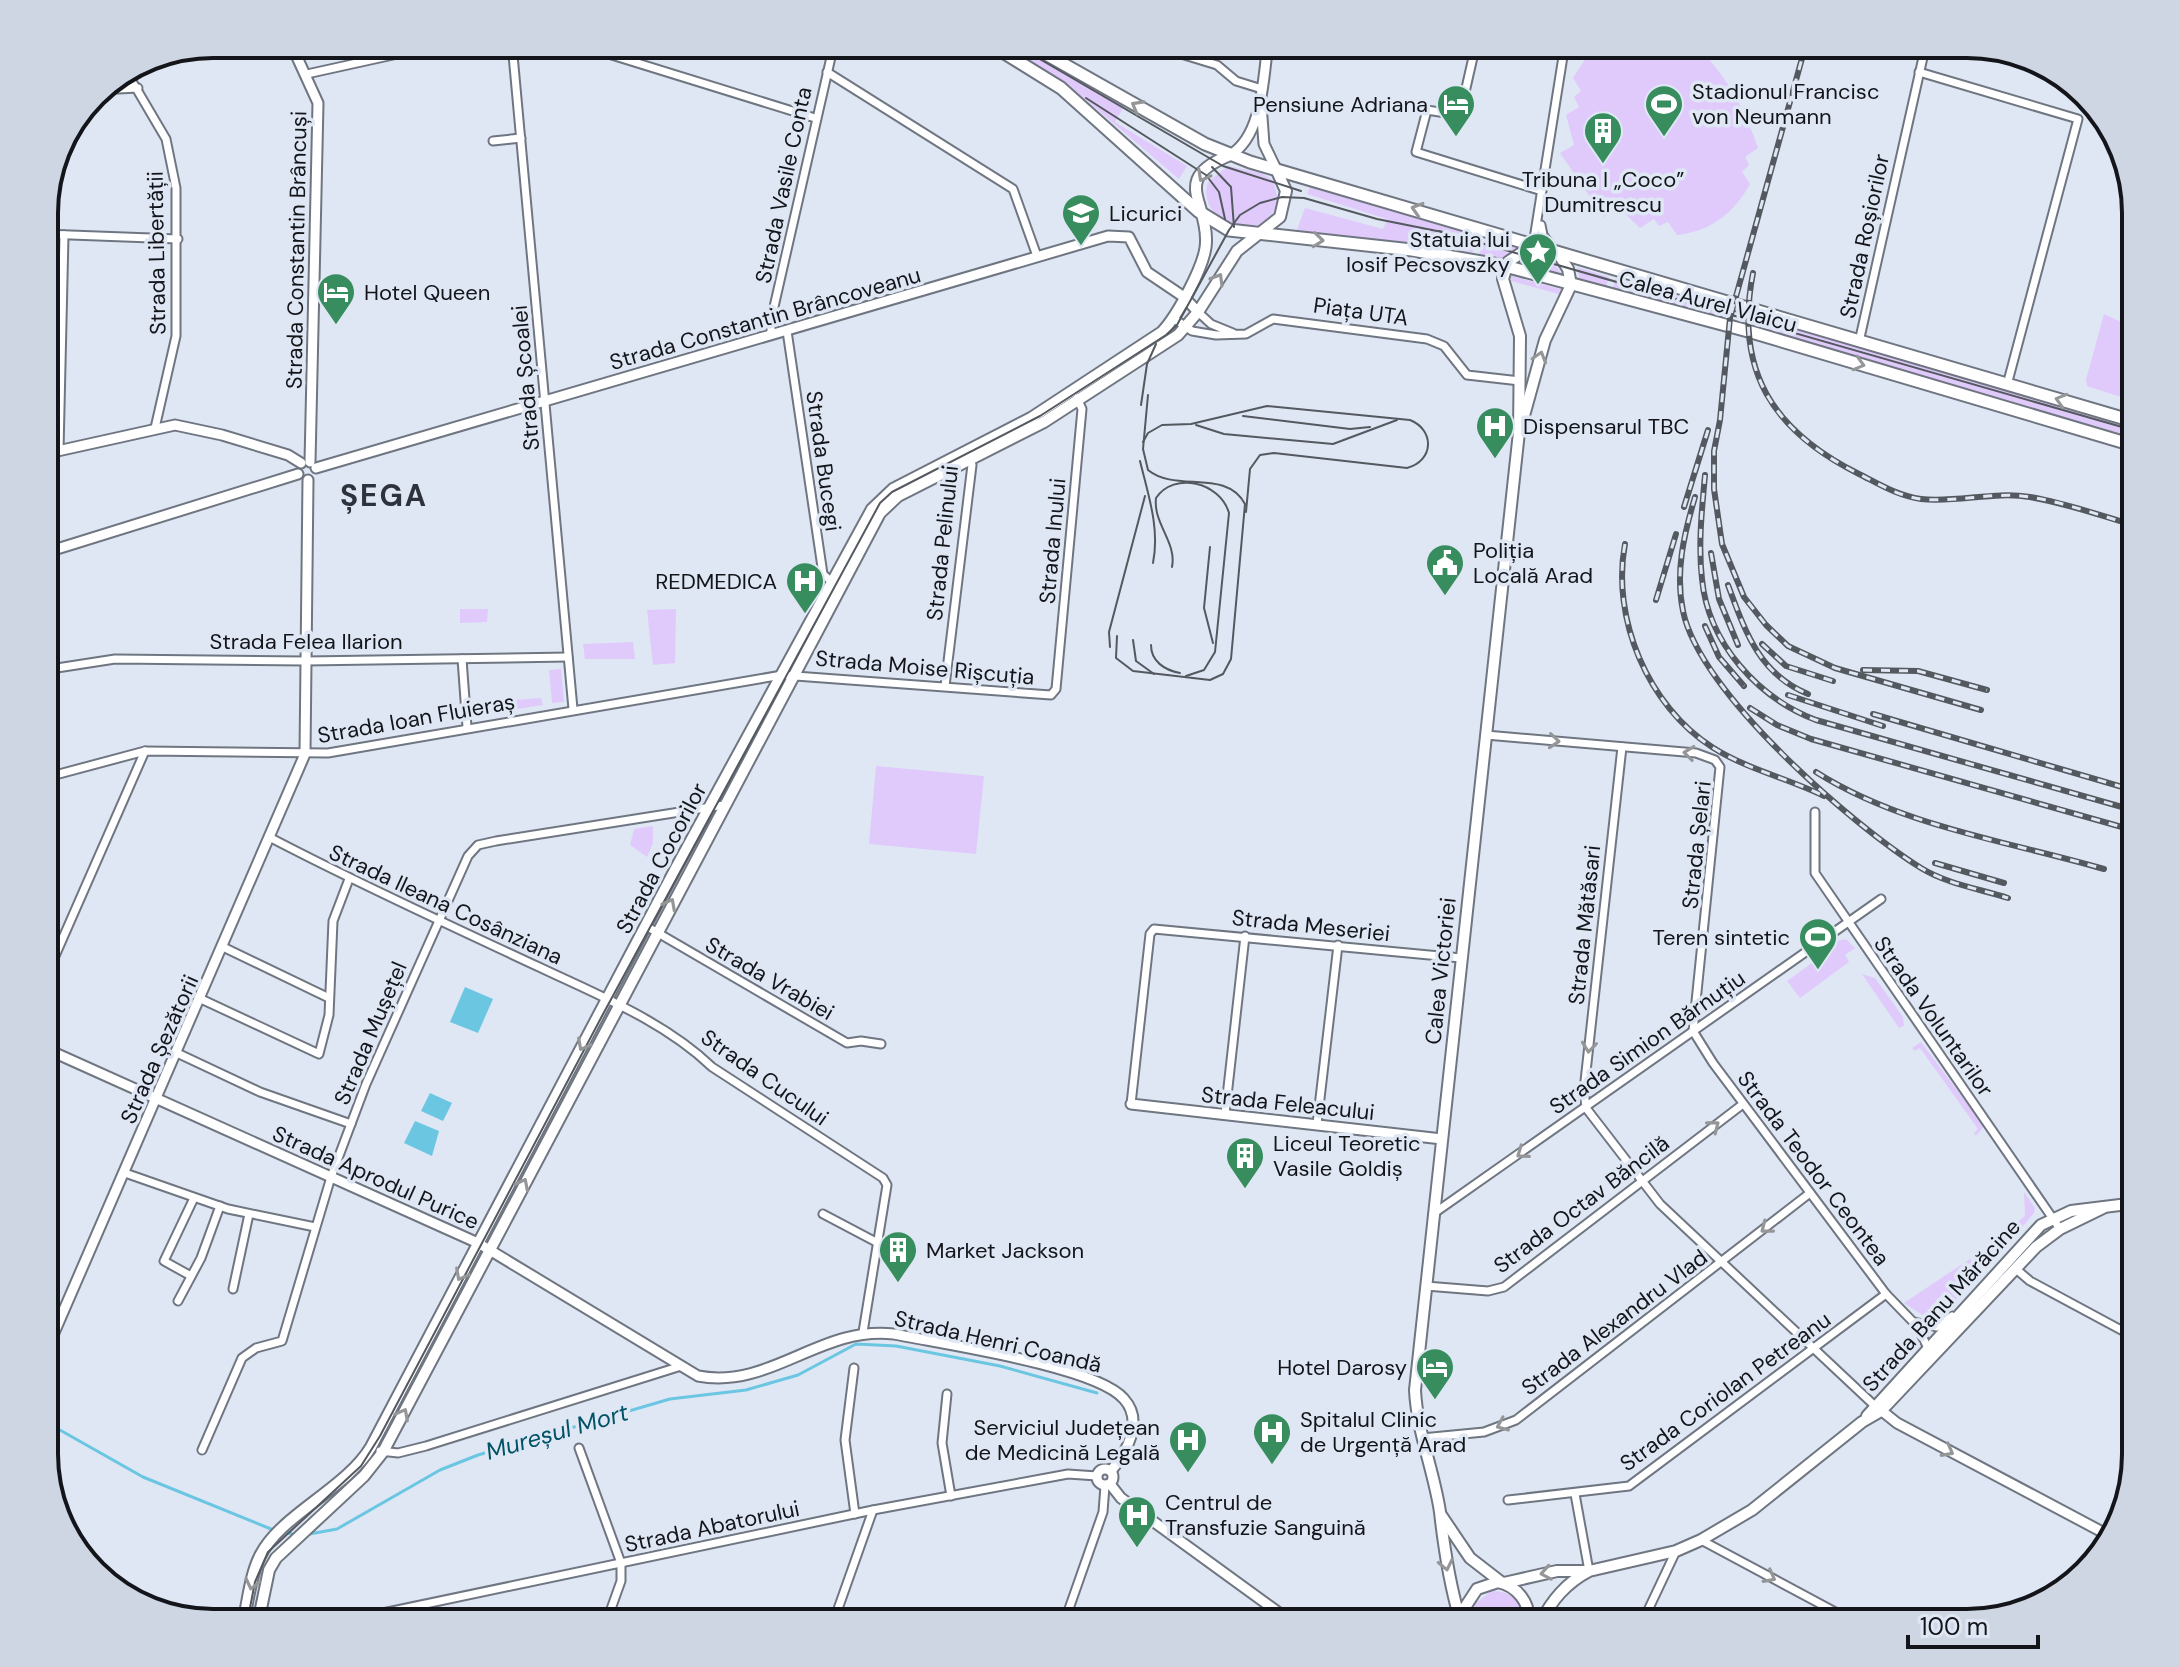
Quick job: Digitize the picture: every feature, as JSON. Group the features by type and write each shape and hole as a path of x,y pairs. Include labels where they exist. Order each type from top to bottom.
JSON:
{"main road":[{"name":"Calea Aurel Vlaicu","path":"1014,58 1083,106 1198,211 1229,230 1412,250 1505,266 1748,331 2122,442"},
{"name":"Calea Aurel Vlaicu","path":"1053,58 1230,155 2122,418"},
{"path":"1198,211 1196,189 1200,176 1212,163 1230,155"},
{"path":"1261,235 1278,220 1285,204 1285,186 1276,169"},
{"name":"Strada Cocorilor","path":"1076,397 1152,340 1173,318 1207,245 1198,211"},
{"name":"Strada Cocorilor","path":"651,929 724,805 836,585 889,503 1166,345 1185,327 1237,251 1261,235"},
{"path":"1505,266 1533,245"},
{"path":"1558,253 1568,269 1571,285"},
{"name":"Calea Victoriei","path":"1456,1609 1415,1390 1520,427 1520,336 1503,287 1505,266"},
{"name":"Calea Victoriei","path":"1520,427 1545,340 1571,285"},
{"name":"Strada Cocorilor","path":"261,1609 269,1570 280,1553 364,1476 383,1452 490,1249 710,807 788,675"},
{"name":"Strada Cocorilor","path":"246,1609 256,1568 266,1547 355,1467 371,1447 478,1243 613,1002"},
{"path":"2053,1218 2080,1209 2122,1205"},
{"name":"Strada Banu Mărăcine","path":"1465,1609 1477,1589 1557,1571 1589,1571 1676,1551 1752,1510 1878,1408 2060,1229 2103,1208"},
{"name":"Strada Banu Mărăcine","path":"1878,1408 2029,1236 2053,1218"},
{"name":"Calea Victoriei","path":"1440,1513 1470,1558 1525,1602 1526,1609"},
{"name":"Strada Banu Mărăcine","path":"1549,1609 1565,1586 1589,1571"}],"street":[{"name":"Strada Constantin Brâncuși","path":"298,58 318,103 309,464 298,474"},
{"path":"307,74 380,58"},
{"name":"Strada Școalei","path":"513,58 573,709"},
{"path":"621,58 815,118"},
{"name":"Strada Vasile Conta","path":"771,334 815,118 830,58"},
{"path":"1194,58 1217,65 1236,81 1261,92"},
{"path":"1230,155 1245,144 1261,92 1266,58"},
{"path":"1473,58 1461,110 1452,114 1427,110 1416,152 1542,191"},
{"path":"1533,245 1563,58"},
{"name":"Strada Roșiorilor","path":"1859,342 1922,58"},
{"path":"827,72 1013,189 1037,256"},
{"path":"1919,72 2078,119 2007,385"},
{"name":"Strada Libertății","path":"133,81 170,150 176,188 176,336 155,428"},
{"path":"121,89 138,88"},
{"path":"1261,92 1264,144 1276,169"},
{"path":"493,141 521,138"},
{"path":"1539,219 1543,235 1558,253"},
{"path":"58,235 178,239"},
{"path":"64,235 59,451 175,425 197,428 288,455 309,464 314,477 308,480"},
{"name":"Strada Constantin Brâncoveanu","path":"309,464 546,402 1108,236 1126,235 1147,272 1196,309"},
{"path":"1196,309 1211,324 1239,335"},
{"path":"1173,318 1196,333 1239,335"},
{"name":"Piața UTA","path":"1239,335 1273,319 1392,333 1444,346 1467,375 1520,381"},
{"name":"Strada Bucegi","path":"787,331 823,574 836,585"},
{"name":"Strada Inului","path":"1053,694 1082,409 1076,397"},
{"name":"Strada Pelinului","path":"945,686 969,457"},
{"path":"58,549 298,474 308,480"},
{"path":"305,754 308,480"},
{"name":"Strada Felea Ilarion","path":"58,668 115,659 306,661 568,657"},
{"path":"462,659 467,727"},
{"name":"Strada Moise Rișcuția","path":"788,675 1053,694"},
{"name":"Strada Ioan Fluieraș","path":"58,774 145,751 305,754 788,675"},
{"path":"1486,735 1622,747"},
{"name":"Strada Șelari","path":"1622,747 1696,753 1715,760 1720,767 1722,779 1693,1031"},
{"name":"Strada Mătăsari","path":"1586,1108 1584,1090 1622,747"},
{"path":"58,949 145,751"},
{"name":"Strada Șezătorii","path":"58,1324 305,754"},
{"name":"Strada Mușețel","path":"202,1450 242,1358 256,1348 282,1341 315,1227 351,1124 437,920 468,856 478,845 724,805"},
{"name":"Strada Voluntarilor","path":"1815,812 1815,873 1846,923 2060,1229"},
{"name":"Strada Ileana Cosânziana","path":"271,838 349,879 613,1002"},
{"path":"201,999 319,1054 327,1024 330,935 349,879"},
{"name":"Strada Simion Bărnuțiu","path":"1433,1214 1881,899"},
{"name":"Strada Meseriei","path":"1131,1104 1150,934 1158,928 1461,958"},
{"name":"Strada Vrabiei","path":"651,929 847,1043 861,1041 881,1044"},
{"path":"1225,1114 1245,936"},
{"path":"1317,1124 1338,945"},
{"path":"223,947 329,998"},
{"name":"Strada Cucului","path":"613,1002 693,1049 712,1067 883,1178 887,1185 878,1243"},
{"name":"Strada Teodor Ceontea","path":"1693,1031 1743,1104 1886,1294 1912,1321 1929,1350"},
{"path":"177,1053 260,1092 351,1124"},
{"name":"Strada Aprodul Purice","path":"58,1054 490,1249 678,1367"},
{"name":"Strada Feleacului","path":"1131,1104 1442,1139"},
{"name":"Strada Octav Băncilă","path":"1426,1286 1500,1289 1743,1104"},
{"path":"1586,1108 1641,1183 1878,1408 2101,1531"},
{"path":"125,1173 220,1206 315,1227"},
{"name":"Strada Alexandru Vlad","path":"1422,1438 1484,1432 1505,1426 1810,1193"},
{"path":"191,1276 164,1261 194,1198"},
{"path":"178,1301 220,1206"},
{"path":"233,1289 249,1214"},
{"path":"823,1214 878,1243 863,1332"},
{"path":"2016,1269 2030,1281 2122,1330"},
{"name":"Strada Coriolan Petreanu","path":"1508,1500 1622,1488 1635,1482 1886,1294"},
{"path":"1912,1321 1937,1327 1965,1310"},
{"name":"Strada Henri Coandă","path":"678,1367 706,1378 754,1372 788,1361 843,1336 863,1332 894,1334 1103,1383 1124,1398 1133,1416 1128,1446 1111,1471"},
{"path":"371,1447 398,1453 426,1446 678,1367"},
{"path":"854,1368 845,1440 855,1514"},
{"path":"947,1394 942,1443 951,1496"},
{"path":"579,1448 621,1563 621,1581 611,1609"},
{"path":"1069,1609 1103,1512 1108,1485 1113,1476 1111,1471 1102,1469 1097,1476 1098,1482 1108,1485 1268,1609"},
{"name":"Strada Abatorului","path":"399,1609 873,1510 1068,1474 1097,1476"},
{"path":"1575,1494 1589,1571"},
{"path":"838,1609 873,1510"},
{"path":"1701,1540 1830,1609"},
{"path":"1649,1609 1676,1551"}],"shaded area":[{"path":"1022,58 1046,58 1126,103 1115,122 1187,166 1179,179 1086,100"},
{"name":"Stadionul Francisc von Neumann","path":"1586,58 1707,58 1740,105 1758,148 1745,157 1749,165 1742,172 1750,184 1744,194 1729,212 1711,225 1677,235 1668,222 1659,226 1654,219 1640,228 1618,207 1604,217 1560,153 1574,145 1566,115 1579,107 1574,97 1581,91 1573,78"},
{"path":"1228,166 1261,173 1273,180 1279,203 1266,223 1233,223 1214,212 1206,194 1208,182"},
{"path":"1310,187 1479,234 1473,252 1296,232 1305,208 1383,229 1387,219 1307,194"},
{"path":"1487,236 1519,246 1503,259 1479,254"},
{"path":"1531,258 1550,260 1564,276 1520,264"},
{"path":"1577,267 1609,277 1606,287 1580,280"},
{"path":"1511,276 1564,290 1562,295 1511,281"},
{"path":"1615,279 1730,311 1729,319 1613,289"},
{"path":"2104,314 2122,322 2122,397 2087,386"},
{"path":"1754,317 2122,421 2122,434 1752,326"},
{"path":"460,609 488,609 487,622 460,623"},
{"path":"676,609 675,663 653,665 647,610"},
{"path":"633,642 635,659 585,659 583,644"},
{"path":"561,669 564,702 552,703 549,670"},
{"path":"541,698 543,705 505,711 503,701"},
{"path":"876,766 984,776 976,854 869,844"},
{"path":"653,826 653,843 647,857 630,845 634,829"},
{"name":"Teren sintetic","path":"1846,939 1855,948 1845,955 1849,962 1800,998 1787,981 1837,945 1837,941"},
{"path":"1862,974 1875,978 1903,1017 1904,1026 1899,1028"},
{"path":"1921,1042 1984,1126 1976,1136 1974,1133 1978,1129 1920,1048 1915,1051 1912,1048"},
{"path":"2024,1192 2035,1208 2034,1213 1999,1254 1986,1251 1985,1248 2025,1216"},
{"path":"1970,1259 1979,1269 1979,1278 1938,1317 1924,1316 1904,1303"},
{"path":"1492,1591 1511,1596 1522,1609 1474,1609 1476,1603"}],"water":[{"path":"465,987 493,999 478,1033 450,1022"},
{"path":"430,1093 452,1103 443,1121 421,1111"},
{"path":"415,1121 439,1131 432,1156 404,1143"}],"waterway":[{"name":"Mureșul Mort","path":"304,1535 337,1529 440,1470 478,1455 670,1399 746,1390 798,1375 856,1344 896,1346 1000,1366 1097,1393"},
{"name":"Mureșul Mort","path":"58,1429 143,1477 271,1529 297,1535"}],"tram line":[{"path":"1038,58 1223,166 1301,191"},
{"path":"1086,98 1206,175 1219,192 1225,219"},
{"path":"1212,167 1231,187 1234,227"},
{"path":"250,1609 255,1582 268,1552 361,1466 380,1436 602,1016 880,503 892,492 1040,416 1166,335 1177,325 1229,230 1240,215 1260,203 1282,197 1304,198 1377,219 1447,233"},
{"path":"1439,231 2122,427"},
{"path":"1141,405 1147,364 1156,344"},
{"path":"1117,636 1116,658 1133,671 1210,680 1223,674 1231,659 1245,504 1237,493 1226,487 1172,480 1148,470 1143,449 1148,395"},
{"path":"1143,442 1148,433 1162,425 1191,424 1267,406 1410,420 1424,431 1428,445 1426,452 1422,459 1407,468 1274,453 1260,455 1250,469 1246,512"},
{"path":"1243,416 1350,429 1370,427"},
{"path":"1196,425 1224,434 1333,444 1397,420"},
{"path":"1140,461 1154,524 1153,563"},
{"path":"1172,567 1171,549 1158,516 1156,498 1174,485 1185,483 1207,488 1224,502 1229,513 1215,652 1204,670 1186,676"},
{"path":"1110,647 1109,632 1145,496"},
{"path":"1210,547 1204,608 1213,643"},
{"path":"1133,640 1136,661 1154,674"},
{"path":"1151,645 1153,656 1160,664 1180,673"}],"railway":[{"path":"1802,58 1730,318 1714,451 1714,489 1722,544 1744,597 1788,646 1835,668 1981,710"},
{"path":"1753,273 1749,340 1756,368 1767,394 1783,417 1803,438 1829,457 1881,486 1921,499 2003,495 2030,497 2122,522"},
{"path":"1684,507 1708,430"},
{"path":"1705,475 1700,553 1706,603 1725,646 1756,683 1775,698 1816,720 2122,807"},
{"path":"1695,497 1682,553 1681,596 1695,644 1717,679 1782,754 1892,848 1942,878 2008,898"},
{"path":"1656,600 1676,534"},
{"path":"1625,544 1622,572 1630,630 1639,658 1669,708 1689,730 1725,755 1824,796"},
{"path":"1711,553 1719,599 1738,645"},
{"path":"1728,585 1748,634 1766,663 1777,675 1808,694"},
{"path":"1705,626 1719,657 1744,686"},
{"path":"1762,644 1786,666 1833,681"},
{"path":"1863,670 1918,671 1987,690"},
{"path":"1788,695 1883,726"},
{"path":"1750,708 1777,725 1811,739 2122,827"},
{"path":"1873,714 2122,787"},
{"path":"1816,772 1849,791 1919,819 2104,869"},
{"path":"1935,863 2004,883"}],"place":[{"name":"Pensiune Adriana","path":"1456,138"},
{"name":"Stadionul Francisc von Neumann","path":"1664,138"},
{"name":"Tribuna I „Coco” Dumitrescu","path":"1603,165"},
{"name":"Licurici","path":"1081,247"},
{"name":"Statuia lui Iosif Pecsovszky","path":"1538,286"},
{"name":"Hotel Queen","path":"336,326"},
{"name":"Dispensarul TBC","path":"1495,460"},
{"name":"Poliția Locală Arad","path":"1445,597"},
{"name":"REDMEDICA","path":"805,615"},
{"name":"Teren sintetic","path":"1818,971"},
{"name":"Liceul Teoretic Vasile Goldiș","path":"1245,1190"},
{"name":"Market Jackson","path":"898,1284"},
{"name":"Hotel Darosy","path":"1435,1401"},
{"name":"Spitalul Clinic de Urgență Arad","path":"1272,1466"},
{"name":"Serviciul Județean de Medicină Legală","path":"1188,1474"},
{"name":"Centrul de Transfuzie Sanguină","path":"1137,1549"}],"district":[{"name":"ȘEGA","path":"384,496"}]}
